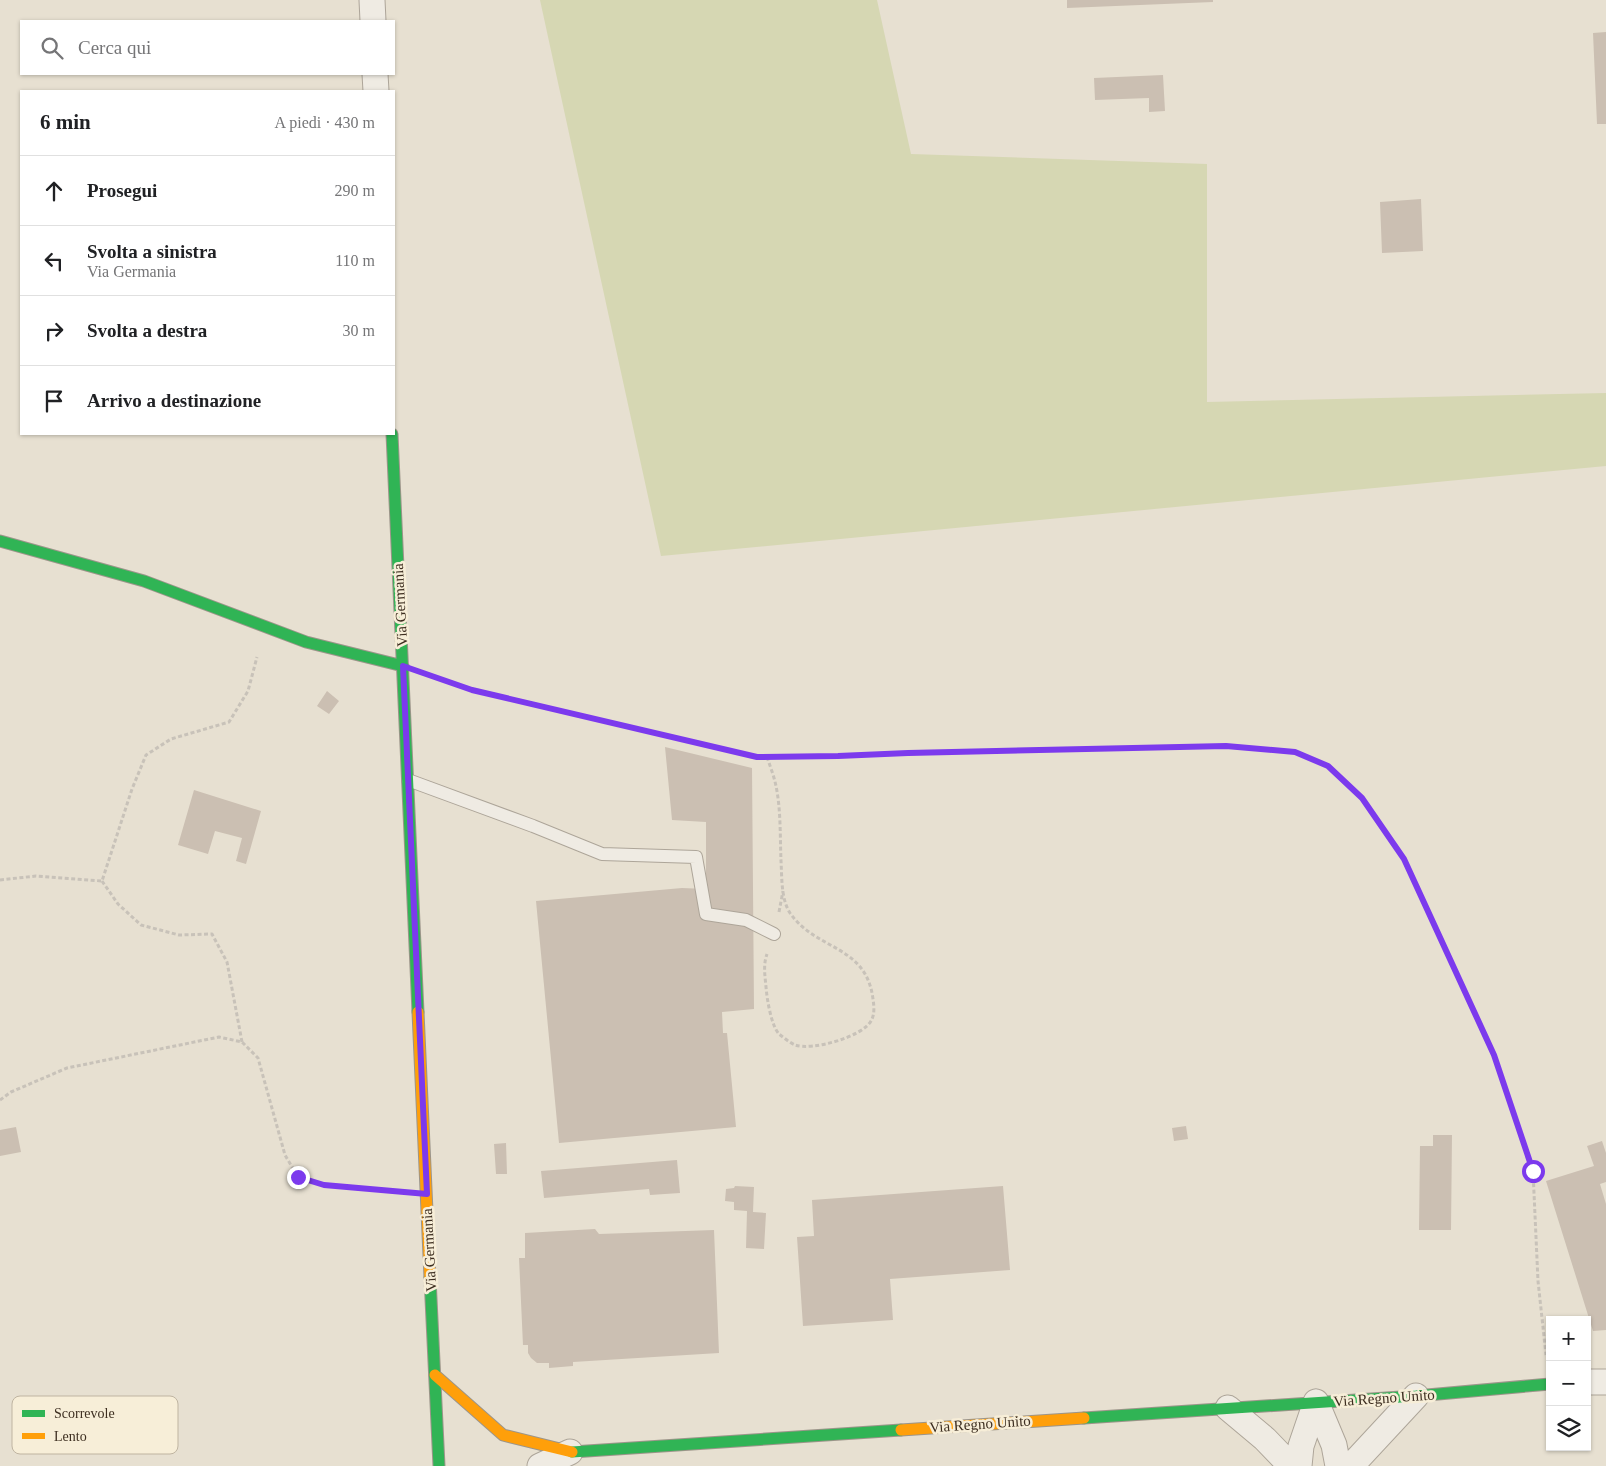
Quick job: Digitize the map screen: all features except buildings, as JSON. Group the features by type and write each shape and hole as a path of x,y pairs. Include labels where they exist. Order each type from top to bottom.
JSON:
{"street":[{"path":"372,0 373,20"},
{"path":"375,75 376,90"},
{"name":"Via Germania","path":"392,435 439,1466"},
{"path":"0,541 144,582 306,642 403,666"},
{"name":"Via Regno Unito","path":"435,1375 503,1435 570,1452 1416,1396 1546,1384"},
{"path":"1591,1382 1606,1382"},
{"path":"1351,1466 1416,1396"},
{"path":"1299,1466 1301,1446 1316,1402"},
{"path":"1316,1402 1334,1445 1338,1466"},
{"path":"1228,1408 1265,1439 1291,1466"},
{"path":"540,1466 570,1452"}],"lane":[{"path":"408,780 533,826 602,854 696,857 706,914 746,920 774,934"}],"path":[{"path":"102,882 132,790 146,755 171,739 229,722 248,691 266,628"},
{"path":"403,666 472,690 757,757 1226,746 1295,752 1328,766 1362,798 1404,859 1494,1055 1533,1171 1538,1281 1547,1361"},
{"path":"767,757 776,786 783,891 789,912 806,930 856,960 866,972 873,994 875,1010 871,1022 863,1029 841,1041 819,1045 796,1045 778,1033 767,1000 764,962 774,934 783,891"},
{"path":"0,880 36,876 102,882 118,904 141,925 179,935 212,934 227,962 242,1042"},
{"path":"0,1100 11,1092 67,1068 220,1036 242,1042 258,1058 286,1155 298,1177 324,1185 427,1194"}],"green space":[{"path":"540,0 877,0 911,154 1207,164 1207,402 1606,393 1606,466 661,556"}],"traffic: fast":[{"path":"392,435 418,1012"},
{"path":"0,541 144,581 306,642 403,666"},
{"path":"430,1278 439,1466"},
{"path":"1084,1418 1416,1396 1546,1384"},
{"path":"572,1452 901,1430"}],"traffic: slow":[{"path":"418,1012 430,1278"},
{"path":"435,1375 503,1435 572,1452"},
{"path":"901,1430 1084,1418"}],"route":[{"path":"298,1177 324,1185 427,1194 403,666 472,690 757,757 1226,746 1295,752 1328,766 1362,798 1404,859 1494,1055 1533,1171"}]}
